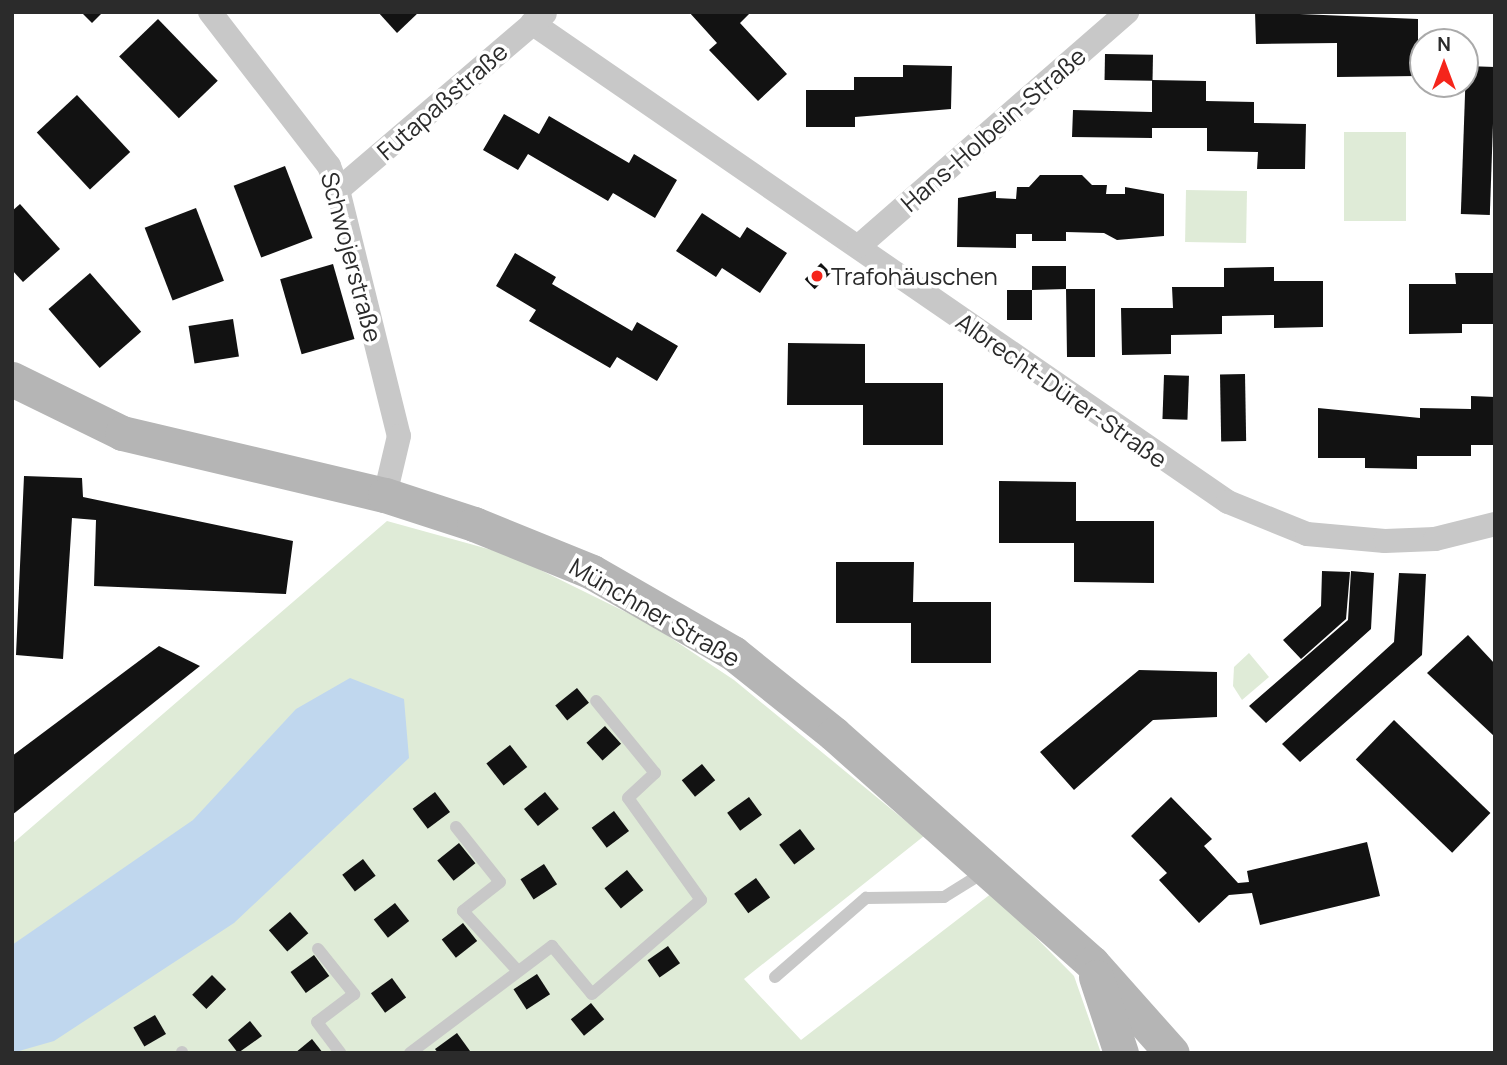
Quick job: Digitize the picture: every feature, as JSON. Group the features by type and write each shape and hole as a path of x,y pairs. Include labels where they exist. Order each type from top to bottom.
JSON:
{"main road":[{"name":"Münchner Straße","path":"12,379 122,433 385,495 592,572 733,653 988,870 1092,964 1172,1053"},
{"name":"Münchner Straße","path":"1092,964 1121,1053"}],"street":[{"name":"Schwojerstraße","path":"210,12 329,166 338,190 399,436 385,495"},
{"name":"Hans-Holbein-Straße","path":"859,246 1127,12"},
{"name":"Futapaßstraße","path":"338,190 539,18"},
{"name":"Albrecht-Dürer-Straße","path":"539,18 1190,480 1265,519 1307,534 1384,541 1435,539 1495,524"}],"lane":[{"path":"410,1053 552,946 592,994 701,900 628,798 654,773 596,701"},
{"path":"456,827 500,882 463,911 518,971"},
{"path":"775,977 866,898 944,897 988,870"},
{"path":"318,949 354,994 317,1022 340,1053"}],"green space":[{"path":"1344,132 1406,132 1406,221 1344,221"},
{"path":"1186,190 1247,191 1246,243 1185,242"},
{"path":"387,521 510,555 650,624 734,680 924,836 744,979 801,1040 992,893 1074,976 1101,1053 12,1053 12,844"},
{"path":"1249,653 1269,677 1242,700 1233,686 1234,667"}],"water":[{"path":"350,678 404,699 409,758 234,923 54,1041 12,1053 12,945 193,820 296,709"}],"building":[{"path":"81,12 103,12 92,23"},
{"path":"378,12 419,12 397,33"},
{"path":"689,12 751,12 740,23 787,74 758,101 709,50 717,43"},
{"path":"1255,12 1418,19 1418,28 1409,28 1409,76 1337,77 1337,43 1256,44"},
{"path":"158,19 218,81 179,118 119,57"},
{"path":"1105,54 1153,55 1153,81 1105,80"},
{"path":"903,65 952,66 951,109 855,117 855,127 806,127 806,90 854,90 854,77 903,77"},
{"path":"1479,66 1495,67 1490,215 1461,214 1465,98 1479,98"},
{"path":"1152,80 1206,81 1206,101 1254,102 1254,123 1306,124 1305,169 1257,169 1258,152 1207,151 1207,128 1152,128 1152,138 1072,137 1073,110 1152,112"},
{"path":"77,95 130,152 90,190 37,133"},
{"path":"504,114 539,134 549,116 629,163 634,154 677,180 655,218 613,193 608,201 528,154 518,170 483,150"},
{"path":"285,166 313,238 261,258 234,186"},
{"path":"1040,175 1082,175 1092,185 1107,185 1106,194 1125,194 1125,187 1164,194 1164,236 1117,240 1104,233 1066,232 1066,241 1032,241 1032,234 1016,234 1016,248 957,247 958,198 996,191 996,198 1016,199 1017,187 1029,187"},
{"path":"20,204 60,249 23,282 12,270 12,211"},
{"path":"196,208 224,281 173,301 145,228"},
{"path":"702,213 740,238 747,227 787,253 760,293 722,268 716,277 676,251"},
{"path":"515,253 556,277 552,284 632,331 637,322 678,346 657,381 617,357 610,368 529,321 536,310 496,286"},
{"name":"Trafohäuschen","path":"821,263 831,273 815,289 805,279"},
{"path":"333,264 354,339 302,354 280,279"},
{"path":"1032,266 1066,266 1066,289 1032,290"},
{"path":"1274,267 1274,281 1323,281 1323,327 1274,328 1274,315 1222,316 1222,334 1171,335 1171,354 1122,355 1121,308 1173,308 1172,287 1224,287 1224,268"},
{"path":"90,273 141,332 100,368 48,309"},
{"path":"1455,273 1495,273 1495,324 1462,324 1462,333 1409,334 1409,284 1456,284"},
{"path":"1066,289 1095,289 1095,357 1067,357"},
{"path":"1007,290 1032,290 1032,320 1007,320"},
{"path":"233,319 239,357 194,364 189,326"},
{"path":"788,343 865,344 865,383 943,383 943,445 863,445 863,405 787,405"},
{"path":"1220,374 1245,374 1246,441 1221,441"},
{"path":"1164,375 1189,376 1187,420 1162,419"},
{"path":"1471,396 1495,397 1495,445 1471,445 1471,456 1417,456 1417,469 1365,468 1365,458 1318,458 1318,408 1420,418 1420,408 1471,409"},
{"path":"24,476 82,478 83,497 293,541 286,594 94,586 96,520 72,518 63,659 16,655"},
{"path":"999,481 1076,482 1076,521 1154,521 1154,583 1074,582 1074,543 999,543"},
{"path":"836,562 914,562 913,602 991,602 991,663 911,663 911,623 836,623"},
{"path":"1322,571 1350,572 1346,619 1301,659 1283,640 1321,606"},
{"path":"1351,571 1374,573 1371,629 1266,723 1249,706 1348,620"},
{"path":"1399,573 1426,574 1422,655 1300,762 1282,744 1394,642"},
{"path":"1468,635 1495,664 1495,737 1427,673"},
{"path":"159,646 200,666 12,815 12,756"},
{"path":"1139,670 1217,672 1217,717 1153,720 1074,790 1040,752"},
{"path":"577,688 589,703 567,720 555,706"},
{"path":"1394,720 1490,813 1452,853 1356,760"},
{"path":"605,726 621,744 602,761 586,743"},
{"path":"510,745 527,767 504,786 486,763"},
{"path":"702,764 715,780 695,797 682,780"},
{"path":"435,792 450,812 428,829 413,809"},
{"path":"545,792 559,809 538,826 524,809"},
{"path":"749,797 762,815 740,831 727,813"},
{"path":"1171,797 1212,839 1204,846 1238,883 1249,882 1247,871 1367,842 1380,896 1260,925 1252,893 1229,895 1199,923 1159,880 1167,873 1131,836"},
{"path":"614,811 629,831 607,848 592,828"},
{"path":"800,829 815,849 794,865 779,845"},
{"path":"459,843 475,863 454,881 437,861"},
{"path":"363,859 376,876 355,891 342,875"},
{"path":"544,864 557,884 534,899 521,879"},
{"path":"627,870 643,890 621,908 604,888"},
{"path":"756,878 770,897 748,913 734,894"},
{"path":"395,903 409,921 388,938 374,920"},
{"path":"290,912 308,933 287,952 269,930"},
{"path":"463,923 477,941 456,958 442,940"},
{"path":"668,946 680,963 660,978 648,960"},
{"path":"314,955 329,976 306,993 291,972"},
{"path":"537,974 550,994 527,1009 514,989"},
{"path":"212,975 226,989 206,1009 192,995"},
{"path":"392,978 406,997 385,1013 371,993"},
{"path":"591,1003 604,1019 584,1036 571,1019"},
{"path":"155,1015 166,1034 144,1047 133,1028"},
{"path":"250,1021 262,1036 238,1053 228,1040"},
{"path":"457,1033 470,1051 438,1053 435,1049"},
{"path":"312,1039 323,1053 295,1053"}],"place":[{"name":"Trafohäuschen","path":"817,276"}]}
